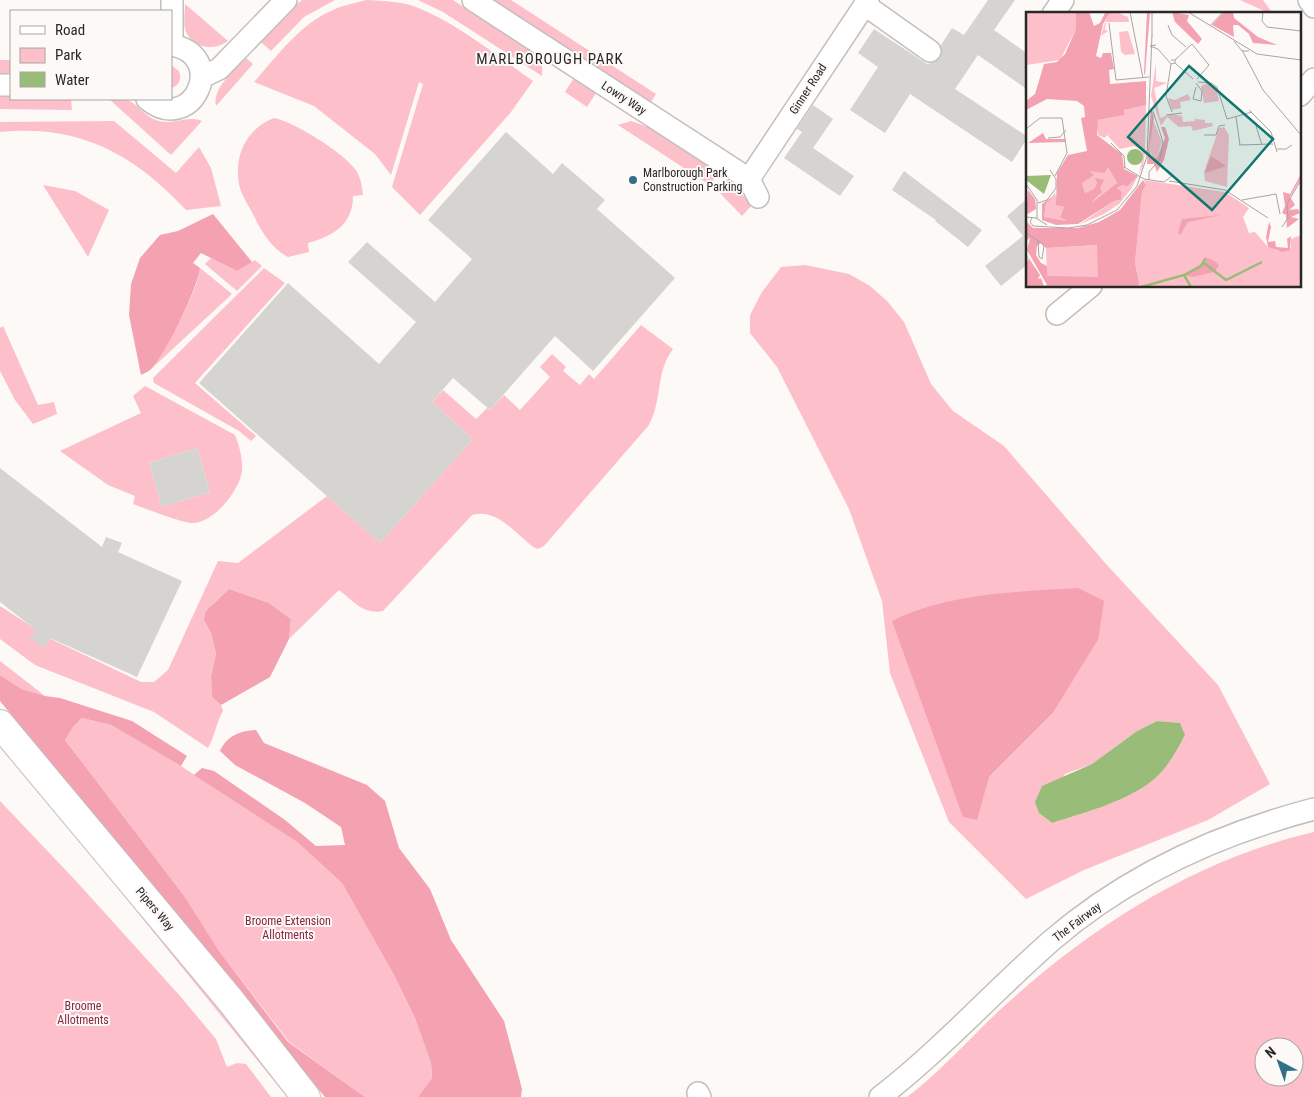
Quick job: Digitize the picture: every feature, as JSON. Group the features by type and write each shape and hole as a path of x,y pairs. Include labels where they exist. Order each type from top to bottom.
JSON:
{"main road":[{"name":"Pipers Way","path":"0,724 225,994 306,1097"}],"street":[{"path":"149,100 164,108 183,106 197,94 202,77 196,59 182,48 172,45 172,0"},
{"path":"202,77 219,69 286,0"},
{"name":"Lowry Way","path":"473,0 753,188"},
{"path":"1308,0 1314,7"},
{"path":"866,2 930,51"},
{"name":"Ginner Road","path":"753,188 866,2"},
{"path":"1302,93 1314,79"},
{"path":"1057,314 1089,288"},
{"name":"The Fairway","path":"880,1097 942,1043 1052,940 1108,898 1149,873 1200,848 1272,820 1314,809"}],"green space":[{"path":"302,0 335,0 304,17 271,51 260,41 282,17"},
{"path":"366,0 404,4 431,14 476,41 533,81 511,112 420,215 392,187 423,84 419,82 391,175 375,154 314,106 254,82 290,41 310,23 337,8"},
{"path":"418,0 453,0 533,52 542,67 542,76 443,12"},
{"path":"490,0 511,0 656,94 651,102 647,100"},
{"path":"1240,0 1263,0 1272,12 1267,12"},
{"path":"185,4 228,41 211,47 205,47 194,42 185,29"},
{"path":"246,58 253,64 216,106 217,93 221,86"},
{"path":"0,60 10,60 10,75 0,75"},
{"path":"172,66 179,71 180,77 178,84 172,88"},
{"path":"574,78 596,93 587,107 565,92"},
{"path":"0,96 10,96 10,100 71,100 72,110 0,109"},
{"path":"110,100 130,101 150,117 159,121 170,122 197,119 202,121 171,155"},
{"path":"274,118 305,131 340,154 357,172 363,195 353,196 349,215 340,228 326,237 308,243 309,252 288,257 272,244 260,228 241,192 239,184 238,163 244,144 256,129"},
{"path":"114,121 176,173 199,147 211,168 221,206 186,210 146,173 103,147 80,138 55,133 29,131 0,132 0,122"},
{"path":"631,121 648,127 719,172 710,185 618,125"},
{"path":"728,179 752,205 742,216 719,192"},
{"path":"43,185 75,191 109,210 88,257"},
{"path":"211,258 237,271 255,260 262,266 237,291 205,264"},
{"path":"805,265 849,274 870,286 888,302 904,322 931,384 953,411 1004,446 1106,564 1218,685 1270,784 1208,820 1084,870 1026,899 949,822 890,673 882,601 849,509 777,367 750,333 750,315 762,292 781,267","holes":["1098,640 1053,713 989,777","1157,721 1179,723 1185,736 1165,768 1148,784 1114,802 1052,823 1039,813 1065,774 1092,764 1137,731"]},
{"path":"200,268 232,294 149,371 180,321 198,278"},
{"path":"264,268 285,283 195,383 256,436 251,441 239,431 154,383 153,378"},
{"path":"641,325 673,349 667,358 661,376 656,405 649,425 544,546 538,549 533,547 498,518 490,515 472,515 383,611 376,612 364,609 339,590 289,639 291,619 269,603 229,589 214,603 204,620 211,633 216,654 211,676 212,697 221,705 223,711 208,748 154,712 35,665 0,639 0,606 51,639 141,682 154,682 168,670 218,561 238,563 327,496 380,543 473,439 432,402 443,390 476,419 487,408 490,410 504,395 520,410 550,377 540,367 552,354 566,367 563,371 580,385 589,374 594,379"},
{"path":"3,326 38,405 54,402 57,414 33,424 15,400 0,371 0,328"},
{"path":"145,386 235,435 242,461 240,478 225,504 209,518 192,523 133,504 135,496 108,485 60,451 141,413 133,396","holes":["197,448 210,492 162,507 149,463"]},
{"path":"0,661 45,696 20,689 0,675"},
{"name":"Broome Extension Allotments","path":"82,718 111,725 181,766 297,842 342,883 394,975 415,1018 431,1063 432,1078 418,1097 365,1097 289,1042 219,951 185,897 65,740 73,727"},
{"path":"14,760 293,1097 287,1097"},
{"name":"Broome Allotments","path":"0,801 76,881 180,996 216,1039 227,1067 237,1063 246,1064 271,1097 0,1097"},
{"path":"1314,832 1314,1097 907,1097 948,1062 1012,999 1080,944 1153,896 1231,858 1272,843"}],"shaded area":[{"path":"213,214 252,262 237,271 201,253 193,263 200,268 198,278 180,321 157,361 150,370 141,375 129,315 131,284 140,258 160,235 178,231"},
{"path":"1078,588 1104,601 1098,640 1053,713 989,777 977,820 963,817 892,621 914,612 960,599 1007,593"},
{"path":"229,589 269,603 291,619 289,639 270,677 221,705 212,697 211,676 216,654 211,633 204,620 206,611"},
{"path":"0,675 21,689 60,698 132,721 187,756 181,766 111,725 82,718 73,727 65,740 185,897 219,951 288,1042 365,1097 325,1097 0,701"},
{"path":"256,730 264,743 367,785 385,801 399,848 430,889 451,940 504,1021 522,1089 521,1097 418,1097 432,1078 431,1063 415,1018 394,975 342,883 297,842 194,775 202,768 214,771 285,820 316,846 345,845 341,827 305,803 235,765 220,751 234,735"}],"water":[{"path":"1157,721 1180,723 1185,735 1165,768 1148,784 1114,802 1052,823 1039,813 1035,802 1042,786 1092,764 1137,731"}],"building":[{"path":"988,0 1015,0 994,30 1026,53 1026,89 978,55 955,89 1026,136 1026,140 1012,162 910,94 885,133 850,110 878,67 858,53 874,29 927,64 935,62 940,58 942,52 941,45 952,28 964,35"},
{"path":"813,105 833,119 813,148 854,176 840,196 784,158 802,132 797,129"},
{"path":"506,132 553,174 562,163 605,200 597,209 675,278 593,371 555,336 490,410 453,378 432,402 473,439 380,543 199,383 288,283 379,364 416,322 348,262 367,242 435,302 472,259 428,220"},
{"path":"904,171 982,230 968,247 936,220 892,190"},
{"path":"1026,200 1026,266 1001,286 985,266 1023,236 1007,216"},
{"path":"197,448 210,492 162,507 149,463"},
{"path":"0,468 102,547 106,537 122,543 118,552 182,581 137,677 50,638 45,648 30,639 36,630 0,602"}],"place":[{"name":"Marlborough Park Construction Parking","path":"633,180"}],"district":[{"name":"MARLBOROUGH PARK","path":"550,59"}]}
